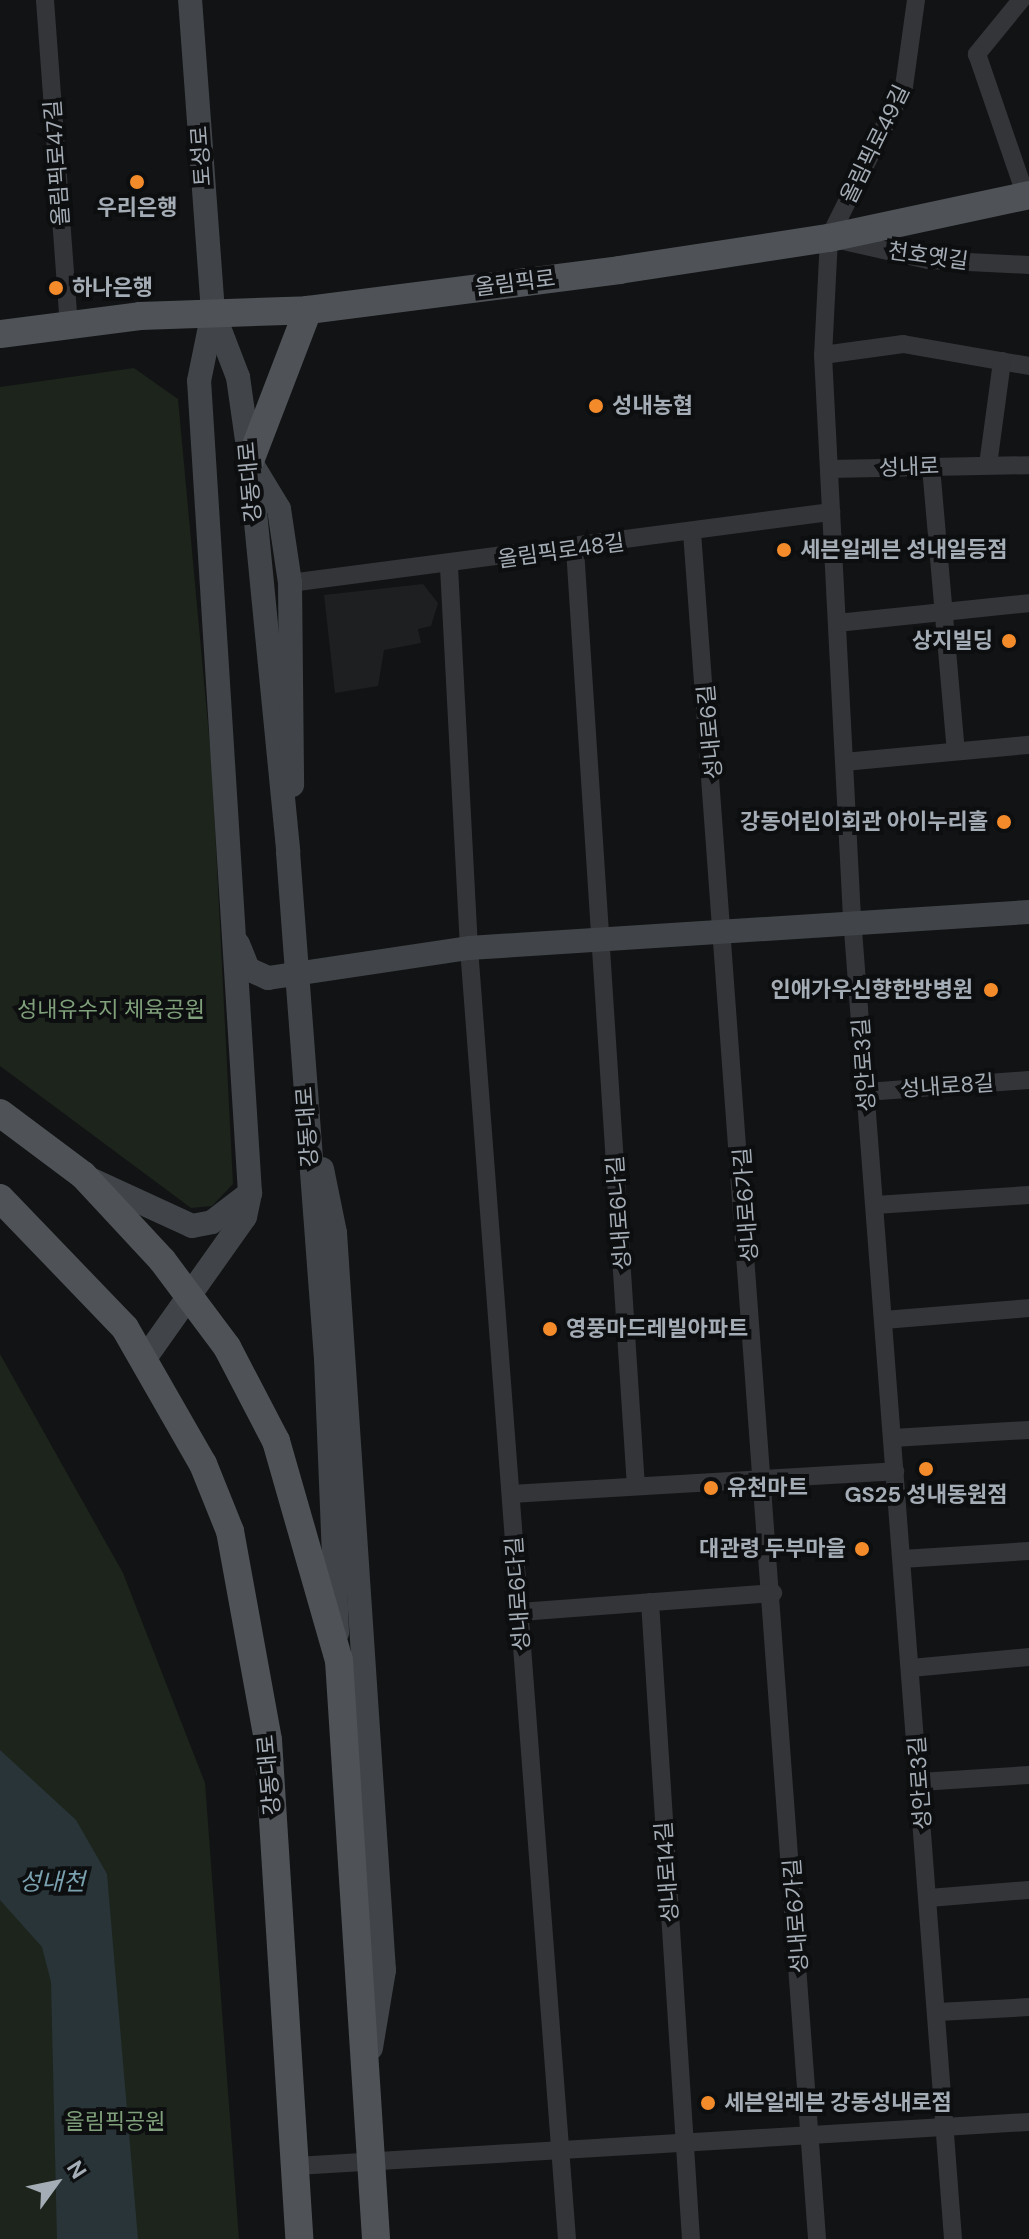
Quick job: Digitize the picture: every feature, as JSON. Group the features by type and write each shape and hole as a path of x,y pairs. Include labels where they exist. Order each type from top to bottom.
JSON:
{"main road":[{"name":"토성로","path":"190,0 213,312"},
{"name":"올림픽로","path":"0,334 213,312 308,310 829,238 1028,195"},
{"path":"288,852 296,672 290,583 279,509 250,461 308,310"},
{"name":"강동대로","path":"213,312 238,377 250,461 288,852 292,976 326,1358 339,1660 376,2235"},
{"name":"강동대로","path":"192,1300 245,1217 250,1193 199,381 213,312"},
{"path":"236,940 248,969 268,978 292,976 346,961 469,948 1029,912"},
{"path":"303,1081 335,1233 384,1970 365,2086"},
{"name":"강동대로","path":"0,1113 83,1175 162,1260 192,1300 276,1441 339,1660"},
{"path":"83,1175 192,1226 212,1222 250,1193"},
{"name":"강동대로","path":"0,1198 125,1328 219,1502 268,1740 299,2239"},
{"path":"143,1361 192,1300"}],"street":[{"name":"올림픽로47길","path":"45,0 69,326"},
{"name":"올림픽로49길","path":"829,238 911,67 916,0"},
{"name":"올림픽로","path":"1021,0 977,54 1028,195"},
{"name":"천호옛길","path":"829,238 928,260 1029,265"},
{"path":"829,238 823,355 853,924"},
{"path":"823,355 903,344 1029,366"},
{"path":"988,465 1002,361"},
{"path":"1024,465 1029,482"},
{"name":"성내로","path":"829,469 1024,465"},
{"path":"931,467 956,751"},
{"name":"올림픽로48길","path":"290,583 449,567 831,512"},
{"name":"성내로6길","path":"692,532 727,932"},
{"path":"575,549 601,940"},
{"path":"449,567 469,948"},
{"path":"837,623 1029,603"},
{"path":"844,762 1029,745"},
{"name":"성안로3길","path":"853,924 947,2127 953,2239"},
{"name":"성내로6가길","path":"727,932 817,2239"},
{"name":"성내로6나길","path":"601,940 636,1486"},
{"name":"성내로6다길","path":"469,948 567,2239"},
{"name":"성내로8길","path":"866,1092 1029,1080"},
{"path":"875,1205 1029,1195"},
{"path":"884,1320 1029,1308"},
{"path":"893,1438 1029,1430"},
{"path":"511,1494 895,1471"},
{"path":"902,1559 1029,1551"},
{"path":"520,1612 773,1593"},
{"name":"성내로14길","path":"650,1602 691,2239"},
{"path":"911,1668 1029,1657"},
{"path":"920,1782 1029,1775"},
{"path":"929,1898 1029,1890"},
{"path":"938,2012 1029,2007"},
{"path":"296,2166 1029,2122"}],"shaded area":[{"path":"423,584 438,603 431,626 418,629 421,643 384,650 378,686 335,693 324,595"}],"green space":[{"name":"성내유수지 체육공원","path":"134,368 178,399 212,768 233,1184 212,1206 191,1208 0,1066 0,387"},
{"name":"올림픽공원","path":"0,1354 123,1573 205,1783 239,2239 0,2239"}],"water":[{"name":"성내천","path":"0,1750 76,1820 107,1874 138,2239 57,2239 51,1982 42,1947 0,1900"}],"place":[{"name":"우리은행","path":"137,182"},
{"name":"하나은행","path":"56,288"},
{"name":"성내농협","path":"596,406"},
{"name":"세븐일레븐 성내일등점","path":"784,550"},
{"name":"상지빌딩","path":"1009,641"},
{"name":"강동어린이회관 아이누리홀","path":"1004,822"},
{"name":"인애가우신향한방병원","path":"991,990"},
{"name":"영풍마드레빌아파트","path":"550,1329"},
{"name":"GS25 성내동원점","path":"926,1469"},
{"name":"유천마트","path":"711,1488"},
{"name":"대관령 두부마을","path":"862,1549"},
{"name":"세븐일레븐 강동성내로점","path":"708,2103"}]}
